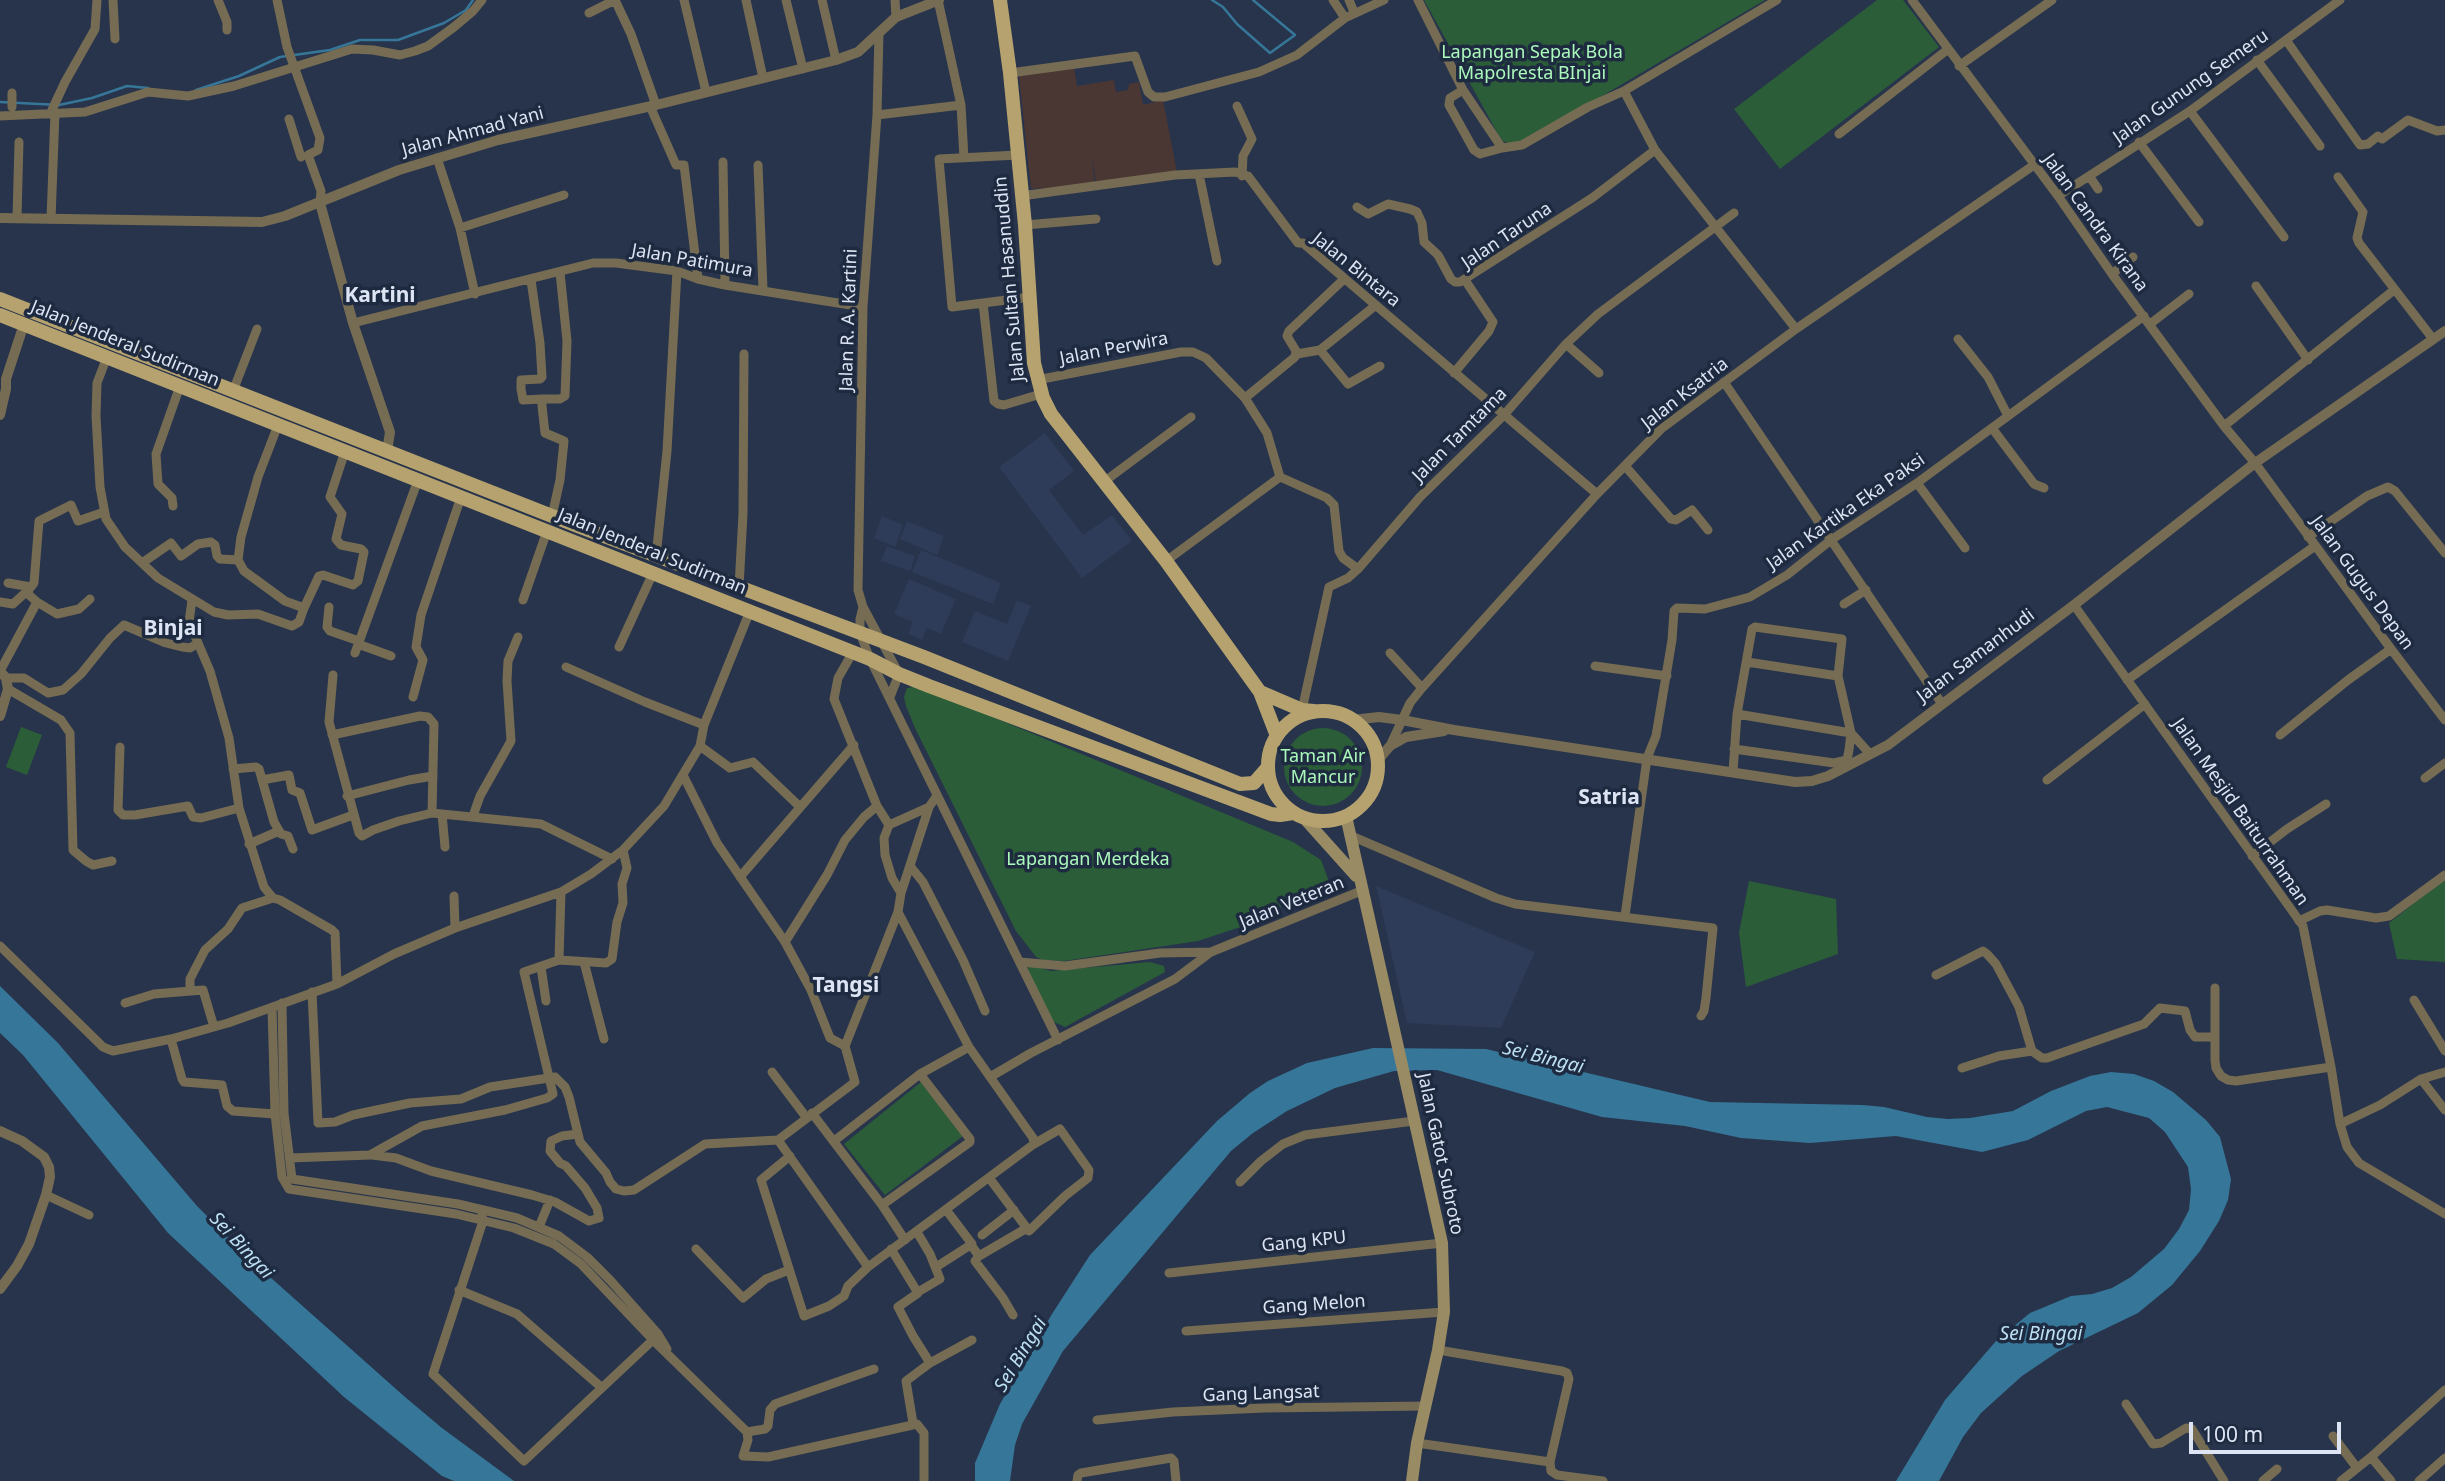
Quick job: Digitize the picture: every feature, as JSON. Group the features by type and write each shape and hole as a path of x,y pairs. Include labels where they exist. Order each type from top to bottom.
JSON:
{"main road":[{"name":"Jalan Sultan Hasanuddin","path":"1000,0 1010,73 1039,387 1051,414 1166,561 1260,692 1277,736"},
{"name":"Jalan Jenderal Sudirman","path":"0,299 111,342 278,425 853,652 898,674 1271,814 1298,815"},
{"name":"Jalan Jenderal Sudirman","path":"0,315 180,386 233,391 333,428 380,449 1009,691 1240,784 1255,783 1268,767"},
{"path":"111,342 124,364"},
{"path":"327,444 333,428"},
{"path":"570,540 575,525"},
{"path":"999,712 1009,691"},
{"path":"1260,692 1303,710 1322,711 1338,713 1352,720 1367,734 1378,760 1377,775 1367,799 1346,816 1325,821 1298,815 1273,788 1268,767 1271,747 1283,728 1301,715 1322,711"},
{"name":"Jalan Gatot Subroto","path":"1298,815 1360,885"},
{"name":"Jalan Gatot Subroto","path":"1346,816 1442,1243 1444,1312 1417,1443 1412,1481"}],"street":[{"path":"51,219 54,108 96,29 97,0"},
{"path":"113,0 114,39"},
{"path":"218,0 227,22 227,30"},
{"path":"276,0 287,47 320,138 318,150 304,159"},
{"path":"0,116 54,108 85,113 148,92 188,96 234,86 293,63 352,50 373,50 400,55 428,46 473,11 482,0"},
{"path":"589,13 615,0 631,34 653,106 676,165 684,165 698,279"},
{"path":"684,0 706,92"},
{"path":"746,0 763,78"},
{"path":"786,0 803,69"},
{"path":"822,0 836,60"},
{"path":"895,0 896,17"},
{"path":"938,0 961,106 964,158"},
{"name":"Jalan Ahmad Yani","path":"0,218 262,222 320,203 399,170 498,140 653,106 836,60 858,52 896,17 938,0"},
{"path":"1333,0 1350,15"},
{"path":"1349,0 1350,15"},
{"path":"1010,73 1135,56 1147,92 1154,97 1164,97 1259,72 1297,55 1350,15 1384,0"},
{"path":"1418,0 1463,90 1502,148"},
{"path":"1463,90 1450,98 1448,105 1474,150 1480,154 1522,145 1588,107 1624,90 1777,0"},
{"name":"Jalan Candra Kirana","path":"1912,0 2224,426 2255,463"},
{"path":"1959,66 2052,0"},
{"name":"Jalan Gunung Semeru","path":"2058,197 2190,111 2336,1"},
{"name":"Jalan R. A. Kartini","path":"879,33 877,116 863,307 858,590 863,607 898,674"},
{"path":"2286,40 2360,145 2368,144 2378,136 2382,139 2408,120 2433,130 2445,130"},
{"path":"1839,134 1947,50"},
{"path":"2257,61 2320,146"},
{"path":"1624,90 1655,150 1796,329"},
{"path":"12,93 12,107"},
{"path":"877,116 961,106"},
{"path":"1021,196 1133,179 1235,172 1242,176 1243,156 1252,139 1237,106"},
{"path":"2190,111 2284,237"},
{"path":"289,119 304,159 321,191 320,203 353,323 390,432 388,445 380,449"},
{"path":"18,218 19,142"},
{"path":"2139,142 2199,222"},
{"name":"Jalan Taruna","path":"1454,373 1489,331 1493,322 1465,281 1592,198 1655,150"},
{"path":"1018,155 939,159 952,307 1030,297"},
{"path":"437,158 460,228 475,294"},
{"path":"723,162 725,285"},
{"path":"758,165 763,289"},
{"name":"Jalan Ksatria","path":"1390,746 1410,702 1597,494 1661,429 1796,329 2034,165"},
{"path":"1199,174 1217,261"},
{"name":"Jalan Bintara","path":"1242,176 1248,176 1298,243 1303,243 1597,494"},
{"path":"2090,177 2098,189"},
{"path":"2338,177 2363,212 2358,241 2433,339"},
{"path":"460,228 564,195"},
{"path":"1357,207 1368,214 1385,205 1407,208 1420,217 1424,242 1438,255 1451,279 1455,282 1465,281"},
{"name":"Jalan Tamtama","path":"1303,710 1327,589 1331,584 1348,579 1358,569 1420,497 1504,415 1566,344 1598,314 1734,213"},
{"path":"1025,225 1096,219"},
{"path":"2112,274 2133,257"},
{"name":"Jalan Patimura","path":"353,323 593,263 616,263 677,271 725,285 863,307"},
{"path":"644,551 657,547 667,452 677,271"},
{"path":"531,280 540,342 541,377 521,380 523,400 560,399 565,396 567,341 561,272"},
{"path":"1297,354 1287,336 1289,331 1344,279"},
{"path":"2256,286 2308,360"},
{"path":"2224,426 2395,290"},
{"name":"Jalan Kartika Eka Paksi","path":"1625,916 1647,758 1656,736 1667,676 1674,611 1677,608 1705,609 1751,597 1787,575 1831,540 2189,293"},
{"path":"983,303 994,401 1004,405 1039,387"},
{"path":"1245,398 1290,363 1297,354 1320,350 1376,305"},
{"path":"0,415 6,389 3,378 24,324"},
{"path":"233,391 257,329"},
{"name":"Jalan Samanhudi","path":"1352,720 1379,717 1402,720 1795,782 1828,776 1888,745 2074,605 2255,463 2445,331"},
{"path":"1958,339 1988,377 2008,416"},
{"path":"1566,344 1599,373"},
{"path":"1320,350 1348,384 1380,366"},
{"name":"Jalan Perwira","path":"1039,387 1181,352 1193,352 1206,358 1245,398 1267,433 1280,477"},
{"path":"739,587 743,514 744,354"},
{"path":"107,357 97,383 96,416 100,487 106,519 125,547 158,578 214,612 228,615 258,614 292,626 299,622 319,576 353,585 358,581 365,552 338,543 336,539 342,514 330,497 345,452"},
{"path":"1724,382 1942,704"},
{"path":"173,506 172,498 158,484 156,454 180,386"},
{"path":"542,399 545,433 565,441 552,516"},
{"path":"1105,481 1191,417"},
{"path":"278,425 258,477 241,537 238,560 244,570 285,601 304,608"},
{"path":"1992,428 2034,484 2043,488"},
{"name":"Jalan Gugus Depan","path":"2255,463 2445,720"},
{"path":"1626,467 1673,520 1690,509 1708,530"},
{"path":"1166,561 1280,477 1327,498 1334,505 1339,551 1343,558 1358,569"},
{"path":"357,646 418,480"},
{"path":"1917,483 1965,548"},
{"path":"2308,537 2367,496 2388,487 2395,491 2445,553"},
{"path":"413,697 423,660 416,648 421,615 461,497"},
{"path":"0,602 13,604 29,591 34,583 39,521 71,505 78,521 104,512"},
{"path":"523,600 547,531"},
{"path":"142,563 171,543 181,556 198,544 211,542 215,545 218,558 238,560"},
{"path":"2127,680 2315,546"},
{"path":"619,647 653,573"},
{"path":"8,583 29,591 37,602 57,614 79,609 90,599"},
{"path":"1844,604 1866,590"},
{"path":"192,600 189,622 211,671 229,738 239,808 264,887 273,898"},
{"path":"0,716 4,677 37,602"},
{"name":"Jalan Mesjid Baiturrahman","path":"2074,605 2303,926 2340,1124 2347,1147 2359,1163 2445,1214"},
{"path":"329,607 327,627 330,631 357,646 391,656"},
{"name":"Jalan R. A. Kartini","path":"863,607 860,633 870,659 1058,1040"},
{"path":"0,946 106,1050 113,1051 214,1027 337,984 394,954 455,928 561,892 623,850 664,806 700,746 704,725 750,611"},
{"path":"4,677 24,678 48,694 63,690 81,674 124,625 182,647 190,648 198,643"},
{"path":"1733,772 1734,750 1737,714 1752,629 1755,627 1840,638 1843,641 1838,676 1851,733 1847,760 1834,763 1734,750"},
{"path":"473,816 480,796 511,741 508,661 518,636"},
{"path":"2280,735 2390,649"},
{"path":"853,652 838,677 834,699 877,806 889,825"},
{"path":"1390,653 1422,688"},
{"path":"1747,662 1838,676"},
{"path":"1595,666 1667,676"},
{"path":"566,667 704,725"},
{"path":"890,696 898,674"},
{"path":"333,675 329,722 347,796 362,836 373,830 437,813 473,816 541,824 612,859"},
{"path":"4,677 61,720 70,733 73,850 93,864 112,860"},
{"path":"2048,780 2145,704"},
{"path":"1737,714 1851,733 1870,754"},
{"path":"332,735 420,716 428,717 434,724 433,776 437,813 445,848"},
{"name":"Jalan Samanhudi","path":"1378,760 1390,746 1406,737 1454,730"},
{"path":"740,877 854,745"},
{"path":"700,746 730,768 753,762 799,806"},
{"path":"120,747 118,810 122,815 188,806 193,817 201,818 239,808"},
{"path":"1824,762 1828,776"},
{"path":"2425,778 2445,762"},
{"path":"233,769 256,766 274,822 279,831 288,836 293,849"},
{"path":"262,780 289,775 292,790 299,793 312,830 353,815"},
{"path":"683,775 718,843 785,942 811,990 830,1038 845,1046"},
{"path":"347,796 433,776"},
{"path":"312,992 318,1122 335,1122 353,1115 410,1103 461,1099 491,1087 555,1077 565,1087 580,1142 617,1189 634,1190 705,1144 778,1140 855,1082 845,1046 898,912 901,893 929,807 936,797"},
{"path":"2252,856 2284,830 2326,804"},
{"path":"785,942 845,840 877,806"},
{"path":"901,893 892,878 884,838 889,825 929,807"},
{"path":"249,844 279,831"},
{"path":"1349,835 1515,904 1713,928 1706,998 1701,1016"},
{"path":"370,1155 422,1126 505,1110 553,1094 524,972 559,960 606,963 611,958 623,903 622,884 628,868 623,850"},
{"path":"910,866 923,882 958,949 985,1012"},
{"path":"2299,921 2327,910 2376,918 2389,916 2445,875"},
{"name":"Jalan Veteran","path":"1211,952 1360,885"},
{"path":"559,960 561,892"},
{"path":"454,896 455,928"},
{"path":"190,990 190,979 205,950 228,929 242,908 273,898 335,933 337,984"},
{"path":"898,912 969,1047 1033,1138 1034,1144"},
{"path":"1936,975 1983,951 1987,954 1996,964 2019,1007 2032,1051"},
{"path":"1020,962 1065,966 1160,953 1211,952"},
{"path":"990,1077 1175,979 1211,952"},
{"path":"583,962 604,1039"},
{"path":"541,967 545,1001"},
{"path":"125,1003 154,994 198,988 206,993 214,1027"},
{"path":"2215,988 2216,1068 2221,1076 2236,1081 2331,1067"},
{"path":"2414,1000 2442,1038 2445,1051"},
{"path":"282,1003 284,1113 290,1158 289,1182"},
{"path":"272,1007 275,1114 289,1182 294,1190 456,1214 514,1228 554,1244 596,1279 655,1337"},
{"path":"1962,1068 1998,1056 2032,1051 2047,1058 2144,1024 2160,1009 2185,1012 2195,1037 2215,1037"},
{"path":"171,1039 184,1082 222,1085 227,1106 233,1111 275,1114"},
{"path":"834,1141 920,1074 969,1047"},
{"path":"772,1072 834,1141 905,1240"},
{"path":"2340,1124 2380,1105 2421,1079 2445,1072"},
{"path":"882,1205 970,1142 920,1074"},
{"path":"2421,1079 2445,1110"},
{"path":"1240,1182 1283,1144 1305,1135 1414,1121"},
{"path":"790,1156 761,1180 804,1316 829,1306 844,1296 848,1286 891,1249 947,1211 1034,1144 1060,1129 1089,1170 1088,1178 1029,1231 990,1179"},
{"path":"0,1131 22,1141 44,1157 50,1177 24,1254 0,1289"},
{"path":"290,1158 370,1155 396,1158 431,1171 465,1177 550,1200 585,1220 599,1218 597,1208 585,1188 550,1151 551,1141 578,1134"},
{"path":"778,1140 868,1267"},
{"path":"289,1182 457,1204 517,1218 559,1236 587,1256 671,1356 747,1432 748,1440 743,1455 768,1457 913,1423 919,1425 924,1433 924,1481"},
{"path":"46,1195 89,1215"},
{"path":"539,1227 550,1200"},
{"path":"982,1235 1014,1210"},
{"path":"482,1211 483,1221 433,1374 524,1461 655,1337"},
{"path":"947,1211 979,1256"},
{"path":"1013,1315 975,1261 1027,1228"},
{"path":"917,1233 940,1279 898,1307 930,1363"},
{"name":"Gang KPU","path":"1169,1273 1442,1243"},
{"path":"936,1267 971,1245"},
{"path":"696,1249 743,1298 766,1279 789,1270"},
{"path":"891,1249 918,1292"},
{"path":"459,1290 517,1314 601,1387"},
{"name":"Gang Melon","path":"1186,1331 1444,1312"},
{"path":"913,1423 906,1381 930,1363 972,1340"},
{"path":"1438,1350 1567,1373 1569,1379 1550,1471 1557,1475 1603,1481"},
{"path":"747,1432 765,1429 768,1426 770,1410 775,1404 874,1369"},
{"path":"2341,1481 2445,1390"},
{"path":"2126,1404 2153,1444 2161,1443 2186,1428 2192,1429 2224,1481"},
{"name":"Gang Langsat","path":"1097,1420 1173,1412 1426,1406"},
{"path":"2333,1436 2357,1468"},
{"path":"1417,1443 1550,1462"},
{"path":"2371,1457 2391,1481"},
{"path":"1077,1481 1081,1473 1171,1458 1174,1461 1175,1481"},
{"path":"2419,1481 2441,1461 2445,1473"},
{"path":"2263,1481 2277,1469"}],"shaded area":[{"path":"1074,68 1077,86 1114,80 1116,92 1128,90 1129,84 1139,82 1143,105 1163,100 1177,172 1096,182 1092,157 1095,185 1031,189 1019,76"},
{"path":"1045,433 1074,471 1049,490 1083,535 1112,515 1132,541 1082,578 999,467"},
{"path":"882,516 903,525 895,547 874,538"},
{"path":"907,521 944,536 937,555 900,539"},
{"path":"887,546 915,556 910,571 881,561"},
{"path":"921,550 1001,583 993,604 912,572"},
{"path":"909,579 956,599 941,634 927,628 922,640 908,634 913,622 894,614"},
{"path":"1017,600 1031,606 1008,661 962,642 975,611 1007,624"},
{"path":"1376,886 1535,952 1501,1028 1407,1023"}],"green space":[{"name":"Lapangan Sepak Bola Mapolresta BInjai","path":"1424,0 1765,0 1517,146 1503,141 1498,134"},
{"path":"1877,0 1903,0 1939,47 1780,169 1734,109"},
{"name":"Lapangan Merdeka","path":"918,686 1293,842 1321,860 1328,879 1325,889 1281,907 1268,918 1198,941 1064,961 1036,957 1016,931 915,728 904,697 907,688"},
{"path":"21,727 42,735 27,775 6,767"},
{"name":"Taman Air Mancur","path":"1323,728 1338,731 1355,745 1362,767 1359,782 1345,799 1323,806 1308,803 1291,789 1284,767 1287,752 1301,735"},
{"path":"2445,879 2445,962 2397,959 2389,923"},
{"path":"1749,881 1836,899 1838,954 1746,987 1739,933"},
{"path":"1150,962 1164,966 1165,972 1065,1027 1054,1022 1050,1016 1028,971 1029,964 1051,971"},
{"path":"921,1082 963,1136 885,1195 844,1144"}],"water":[{"name":"Sei Bingai","path":"0,986 58,1043 197,1206 252,1261 405,1397 514,1481 454,1481 442,1476 344,1397 168,1233 23,1055 0,1033"},
{"name":"Sei Bingai","path":"1373,1048 1486,1049 1710,1102 1863,1105 1948,1119 2013,1111 2051,1091 2090,1076 2111,1072 2134,1074 2173,1092 2206,1120 2220,1137 2231,1179 2228,1200 2219,1221 2200,1251 2172,1285 2138,1313 2059,1351 2022,1376 1981,1413 1963,1437 1939,1481 1896,1481 1945,1400 1996,1341 2030,1313 2071,1296 2112,1288 2131,1277 2164,1249 2179,1229 2189,1210 2191,1189 2188,1167 2165,1132 2149,1118 2107,1107 2086,1111 2028,1140 1982,1152 1896,1136 1810,1143 1741,1138 1685,1126 1602,1117 1437,1070 1394,1071 1335,1088 1287,1111 1231,1151 1063,1351 1022,1424 1015,1445 1010,1481 975,1481 975,1463 1000,1404 1090,1255 1217,1121 1250,1093 1268,1081 1307,1063"}],"waterway":[{"path":"196,90 239,76 280,57 330,50 360,40 398,40 444,23 466,10 473,0"},
{"path":"1212,0 1223,7 1237,24 1270,53 1295,35 1253,0"},
{"path":"0,102 59,105 92,98 127,86 148,88"}],"district":[{"name":"Kartini","path":"380,296"},
{"name":"Binjai","path":"173,629"},
{"name":"Satria","path":"1609,798"},
{"name":"Tangsi","path":"846,986"}]}
